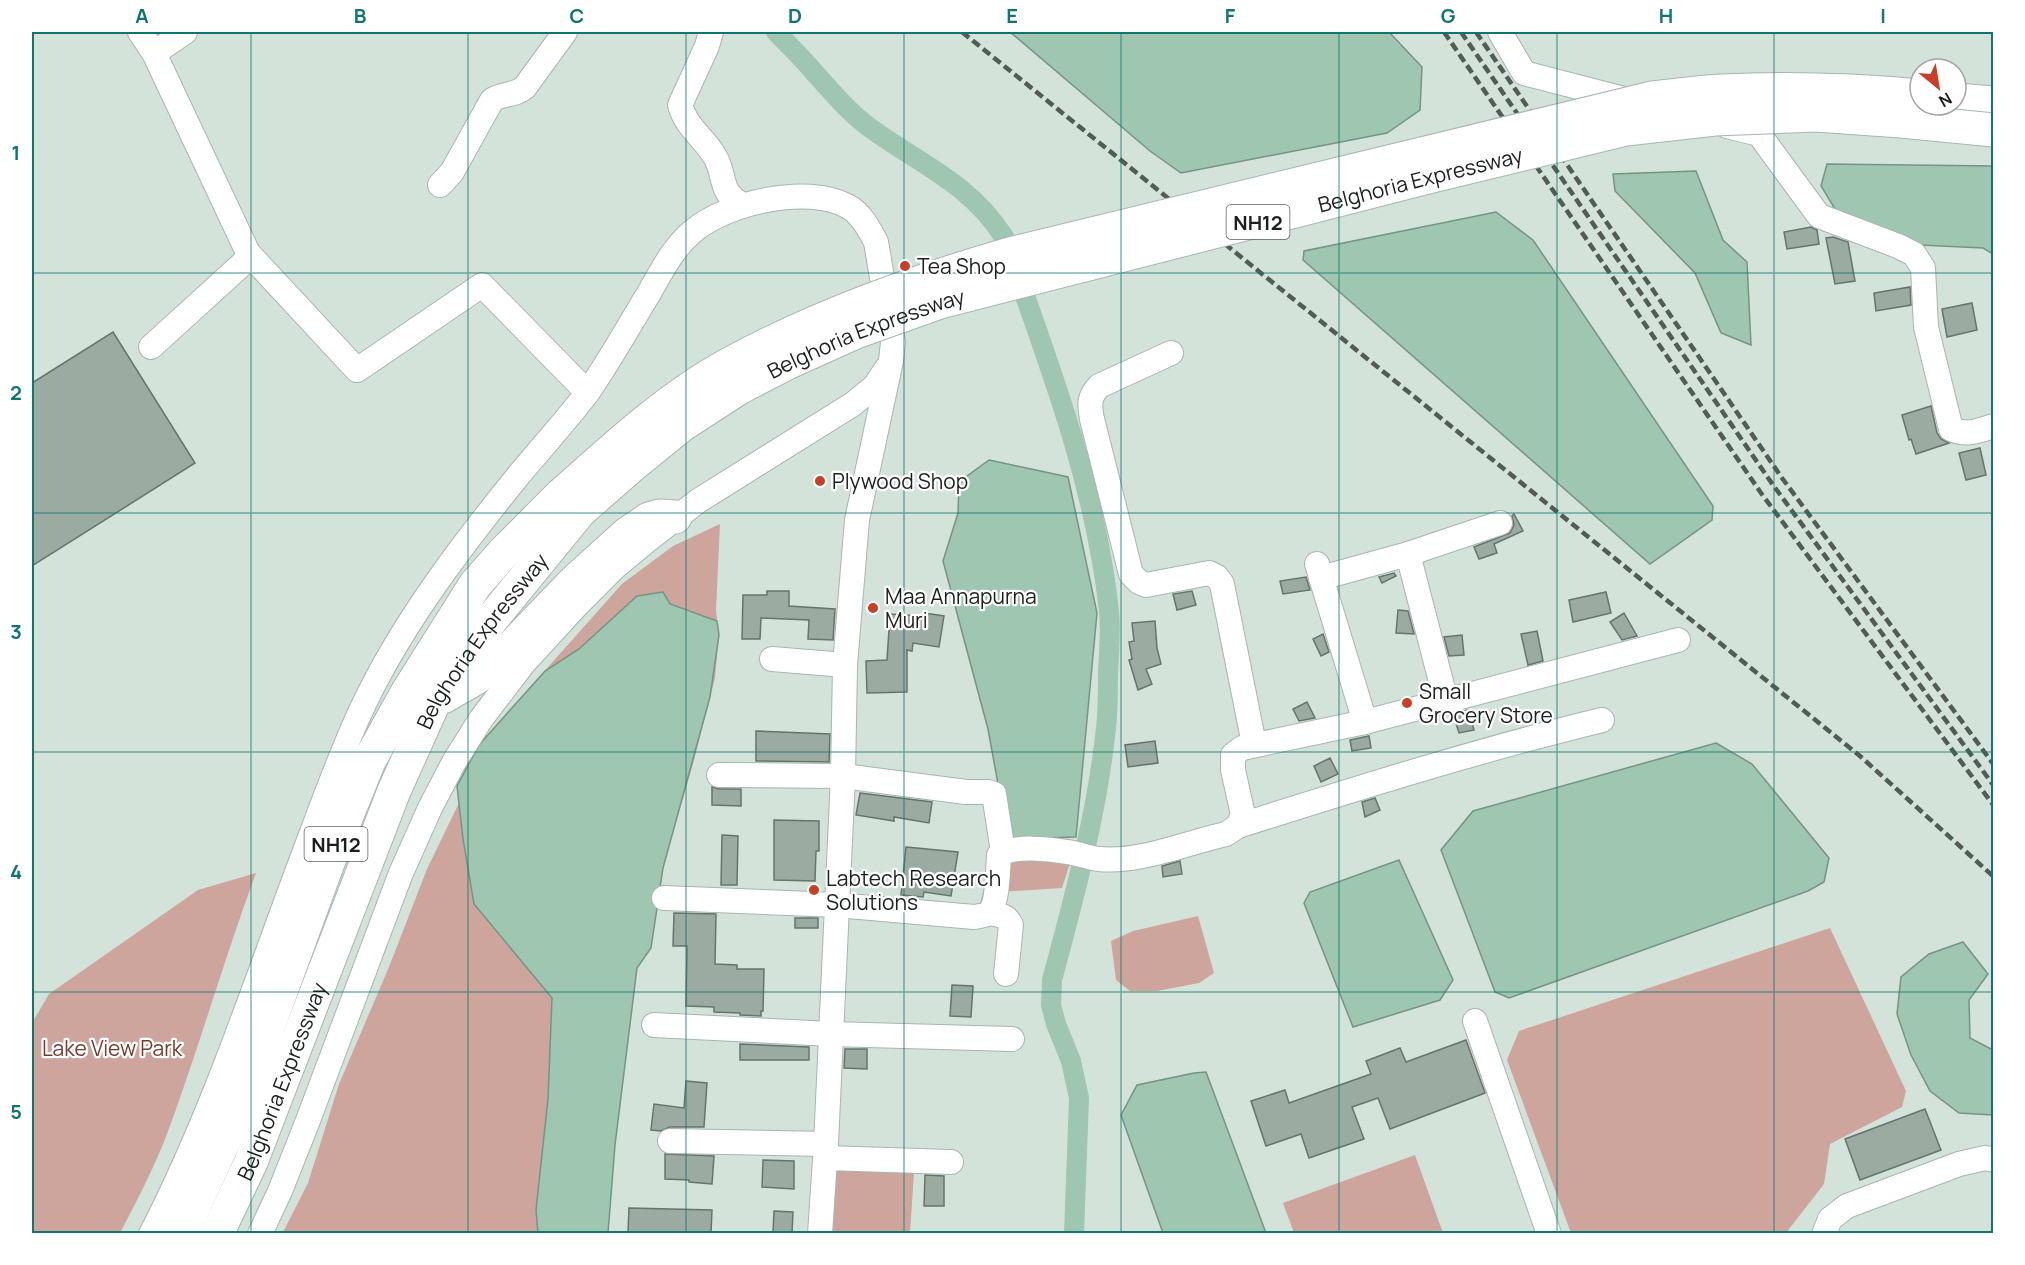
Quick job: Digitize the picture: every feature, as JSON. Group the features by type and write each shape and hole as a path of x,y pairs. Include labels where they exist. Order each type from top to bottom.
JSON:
{"highway":[{"name":"Belghoria Expressway","path":"217,1233 251,1162 394,791 434,702 570,503 620,442 676,399 725,366 866,300 945,273 1041,247 1652,98 1719,91 1776,90 1854,91 1908,95"},
{"path":"1968,101 1994,103"},
{"name":"Belghoria Expressway","path":"181,1233 235,1117 329,860 369,761 408,691 475,585 504,552 570,503 629,468 682,425 739,388 787,363 856,332 940,302 1428,177 1626,129 1715,119 1816,115 1994,130"},
{"path":"434,702 476,678 497,662 568,588 627,534 649,519 660,516 675,517"},
{"path":"283,986 315,996"}],"street":[{"path":"140,32 154,53 250,257 357,370 482,285 587,392"},
{"path":"154,53 185,32"},
{"path":"440,185 452,172 492,100 499,95 518,93 525,87 565,32"},
{"path":"711,32 680,105 690,127 716,157 726,192 733,200 743,205"},
{"path":"1500,32 1524,73 1759,134 1819,216 1899,246 1914,254 1923,268 1926,327 1951,429 1960,433 1974,432 1994,426"},
{"path":"151,1233 177,1182 209,1105 347,741 386,661 477,528 587,392 608,362 674,251 690,233 721,213 743,205 772,199 805,197 829,200 847,206 860,216 876,242 893,342 891,361 857,520 845,665 843,776 826,1151 820,1233"},
{"path":"151,347 250,257"},
{"path":"1171,353 1099,386 1092,393 1089,402 1131,574 1146,585 1209,573 1217,577 1222,584 1240,757 1243,815 1238,826"},
{"path":"260,1233 280,1191 307,1123 401,873 430,808 454,762 481,719 523,664 615,567 675,517 853,404 883,377 891,361"},
{"path":"1365,722 1319,571 1408,554 1500,523"},
{"path":"1408,554 1446,701"},
{"path":"1240,757 1678,640"},
{"path":"772,659 845,665"},
{"path":"989,913 994,904 999,855 1004,852 1015,849 1067,852 1099,859 1127,859 1141,856 1226,834 1238,826 1441,764 1602,720"},
{"path":"719,775 843,776 966,792 988,792 994,794 1004,852"},
{"path":"664,897 837,905 974,917 989,913 1003,916 1011,925 1006,974"},
{"path":"1475,1021 1549,1233"},
{"path":"654,1025 831,1034 1012,1039"},
{"path":"670,1141 951,1162"},
{"path":"1824,1233 1830,1219 1847,1206 1959,1164 1985,1158 1994,1160"}],"green space":[{"path":"720,524 716,610 719,635 715,678 637,967 616,1122 608,1233 282,1234 308,1183 339,1084 389,967 427,869 475,770 508,712 622,584 673,546"},
{"path":"1006,858 1070,863 1062,888 1000,892"},
{"name":"Lake View Park","path":"256,873 167,1134 151,1172 120,1233 32,1233 32,1023 49,994 198,890"},
{"path":"1198,916 1214,973 1199,983 1157,991 1130,991 1116,980 1111,941 1133,931"},
{"path":"1830,928 1906,1091 1902,1107 1830,1144 1824,1184 1786,1233 1571,1233 1507,1060 1519,1031"},
{"path":"1415,1155 1443,1233 1294,1233 1283,1203"},
{"path":"833,1167 914,1173 910,1233 828,1234"}],"shaded area":[{"path":"1010,32 1389,32 1422,67 1420,110 1387,133 1181,173 1150,151"},
{"path":"1827,164 1993,166 1993,254 1983,248 1920,245 1844,224 1821,186"},
{"path":"1696,171 1723,240 1747,262 1751,345 1721,333 1695,273 1615,191 1613,174"},
{"path":"1496,212 1533,240 1713,506 1712,520 1650,564 1303,260 1304,251"},
{"path":"989,460 1068,477 1097,613 1076,837 1008,839 988,729 943,561 958,513 959,482"},
{"path":"663,592 670,604 717,621 719,635 710,697 663,868 651,948 637,968 615,1145 608,1233 538,1233 536,1210 548,1099 552,998 474,904 457,786 479,745 545,671 579,649 637,596"},
{"path":"1716,743 1752,764 1829,858 1824,882 1808,891 1509,998 1495,992 1441,850 1473,811"},
{"path":"1399,860 1453,980 1440,1000 1353,1027 1304,903 1310,892"},
{"path":"1963,942 1988,974 1969,1000 1970,1038 1993,1050 1993,1115 1959,1113 1930,1091 1911,1055 1897,1014 1901,977 1929,954"},
{"path":"1206,1072 1266,1233 1163,1233 1121,1115 1137,1085"}],"building":[{"path":"1811,227 1817,230 1819,244 1787,249 1784,232"},
{"path":"1833,237 1848,242 1855,281 1835,284 1826,238"},
{"path":"1910,287 1911,305 1876,311 1874,293"},
{"path":"1972,303 1977,330 1947,337 1942,309"},
{"path":"113,332 195,463 32,566 32,383"},
{"path":"1931,406 1937,433 1941,439 1949,443 1916,454 1911,439 1909,440 1902,415"},
{"path":"1980,448 1986,475 1966,480 1959,453"},
{"path":"1514,514 1523,531 1494,544 1497,553 1479,559 1474,547 1510,533 1514,525 1512,516"},
{"path":"1394,573 1396,576 1382,583 1379,577"},
{"path":"1306,577 1310,590 1283,594 1280,581"},
{"path":"767,591 789,591 789,606 835,609 833,640 808,639 809,620 761,618 760,639 742,639 743,595 767,595"},
{"path":"1192,591 1196,605 1177,610 1173,594"},
{"path":"1606,592 1611,613 1573,622 1569,600"},
{"path":"1398,610 1408,611 1414,634 1396,633"},
{"path":"924,613 944,616 939,647 913,643 912,651 907,650 907,692 867,693 866,661 887,660 890,614 923,616"},
{"path":"1624,613 1637,636 1622,640 1610,622"},
{"path":"1155,621 1161,664 1146,669 1152,684 1138,690 1129,660 1132,659 1129,642 1134,641 1132,623"},
{"path":"1537,631 1543,661 1528,665 1521,634"},
{"path":"1323,634 1329,652 1321,656 1313,639"},
{"path":"1462,635 1464,655 1449,656 1444,637"},
{"path":"1307,702 1315,718 1299,721 1293,709"},
{"path":"1468,710 1474,730 1459,733 1453,714"},
{"path":"756,731 830,734 829,762 756,761"},
{"path":"1369,736 1371,748 1352,751 1350,740"},
{"path":"1155,741 1158,763 1128,767 1125,745"},
{"path":"1330,758 1338,774 1321,782 1314,766"},
{"path":"712,787 741,789 741,806 712,805"},
{"path":"860,793 932,802 929,823 894,817 894,821 856,815"},
{"path":"1375,798 1380,810 1365,817 1362,802"},
{"path":"774,820 819,821 819,851 816,851 815,881 774,880"},
{"path":"722,835 738,836 737,885 721,885"},
{"path":"906,847 958,852 951,896 924,892 923,897 901,895"},
{"path":"1180,861 1182,874 1163,877 1162,866"},
{"path":"674,913 716,914 715,964 737,965 737,969 764,969 761,1016 714,1012 714,1007 686,1006 687,946 673,946"},
{"path":"795,918 818,918 818,928 795,928"},
{"path":"952,985 973,986 971,1017 950,1016"},
{"path":"1466,1040 1485,1093 1390,1129 1378,1098 1352,1107 1364,1139 1309,1158 1301,1134 1266,1146 1251,1101 1285,1090 1289,1103 1371,1074 1366,1061 1400,1048 1406,1062"},
{"path":"740,1044 809,1047 809,1060 740,1060"},
{"path":"845,1049 867,1049 867,1069 844,1068"},
{"path":"686,1081 707,1083 704,1127 670,1127 661,1131 651,1130 654,1104 684,1108"},
{"path":"1925,1109 1941,1150 1860,1180 1845,1139"},
{"path":"665,1154 714,1156 712,1184 665,1179"},
{"path":"763,1160 794,1161 794,1189 762,1187"},
{"path":"925,1175 944,1176 944,1206 924,1206"},
{"path":"629,1208 712,1210 711,1233 628,1233"},
{"path":"774,1211 793,1212 792,1233 773,1233"}],"waterway":[{"path":"776,32 857,117 961,189 991,219 1004,237 1067,421 1093,515 1110,619 1107,722 1091,824 1052,980 1051,1005 1071,1061 1079,1098 1074,1234"}],"railway":[{"path":"962,32 1860,756 1994,877"},
{"path":"1444,32 1761,493 1994,806"},
{"path":"1461,32 1773,485 1994,786"},
{"path":"1476,32 1782,478 1994,765"}],"place":[{"name":"Tea Shop","path":"905,266"},
{"name":"Plywood Shop","path":"820,481"},
{"name":"Maa Annapurna Muri","path":"873,608"},
{"name":"Small Grocery Store","path":"1407,703"},
{"name":"Labtech Research Solutions","path":"814,890"}]}
